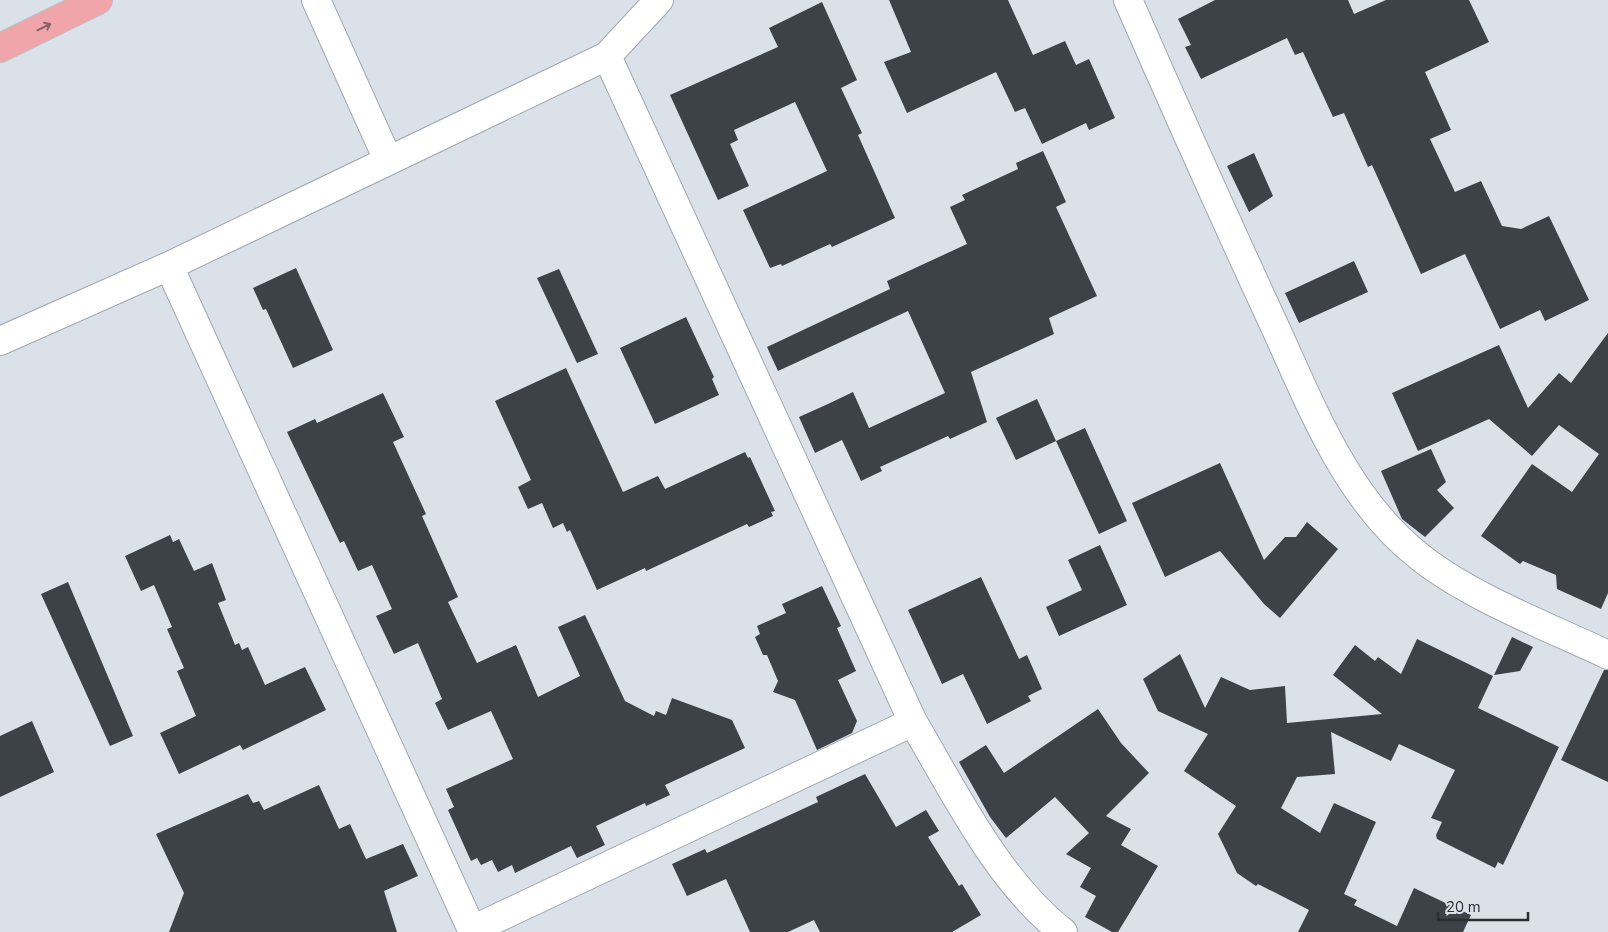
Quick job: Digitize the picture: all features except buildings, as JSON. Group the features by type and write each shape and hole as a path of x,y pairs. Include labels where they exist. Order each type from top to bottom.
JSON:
{"main road":[{"path":"0,48 98,0"}],"street":[{"path":"316,0 388,160"},
{"path":"0,342 169,266 607,56 659,0"},
{"path":"1128,0 1208,184 1335,454 1372,511 1420,557 1476,592 1608,655"},
{"path":"607,56 913,722 970,820 1019,890 1063,932"},
{"path":"169,266 472,931 913,722"}]}
